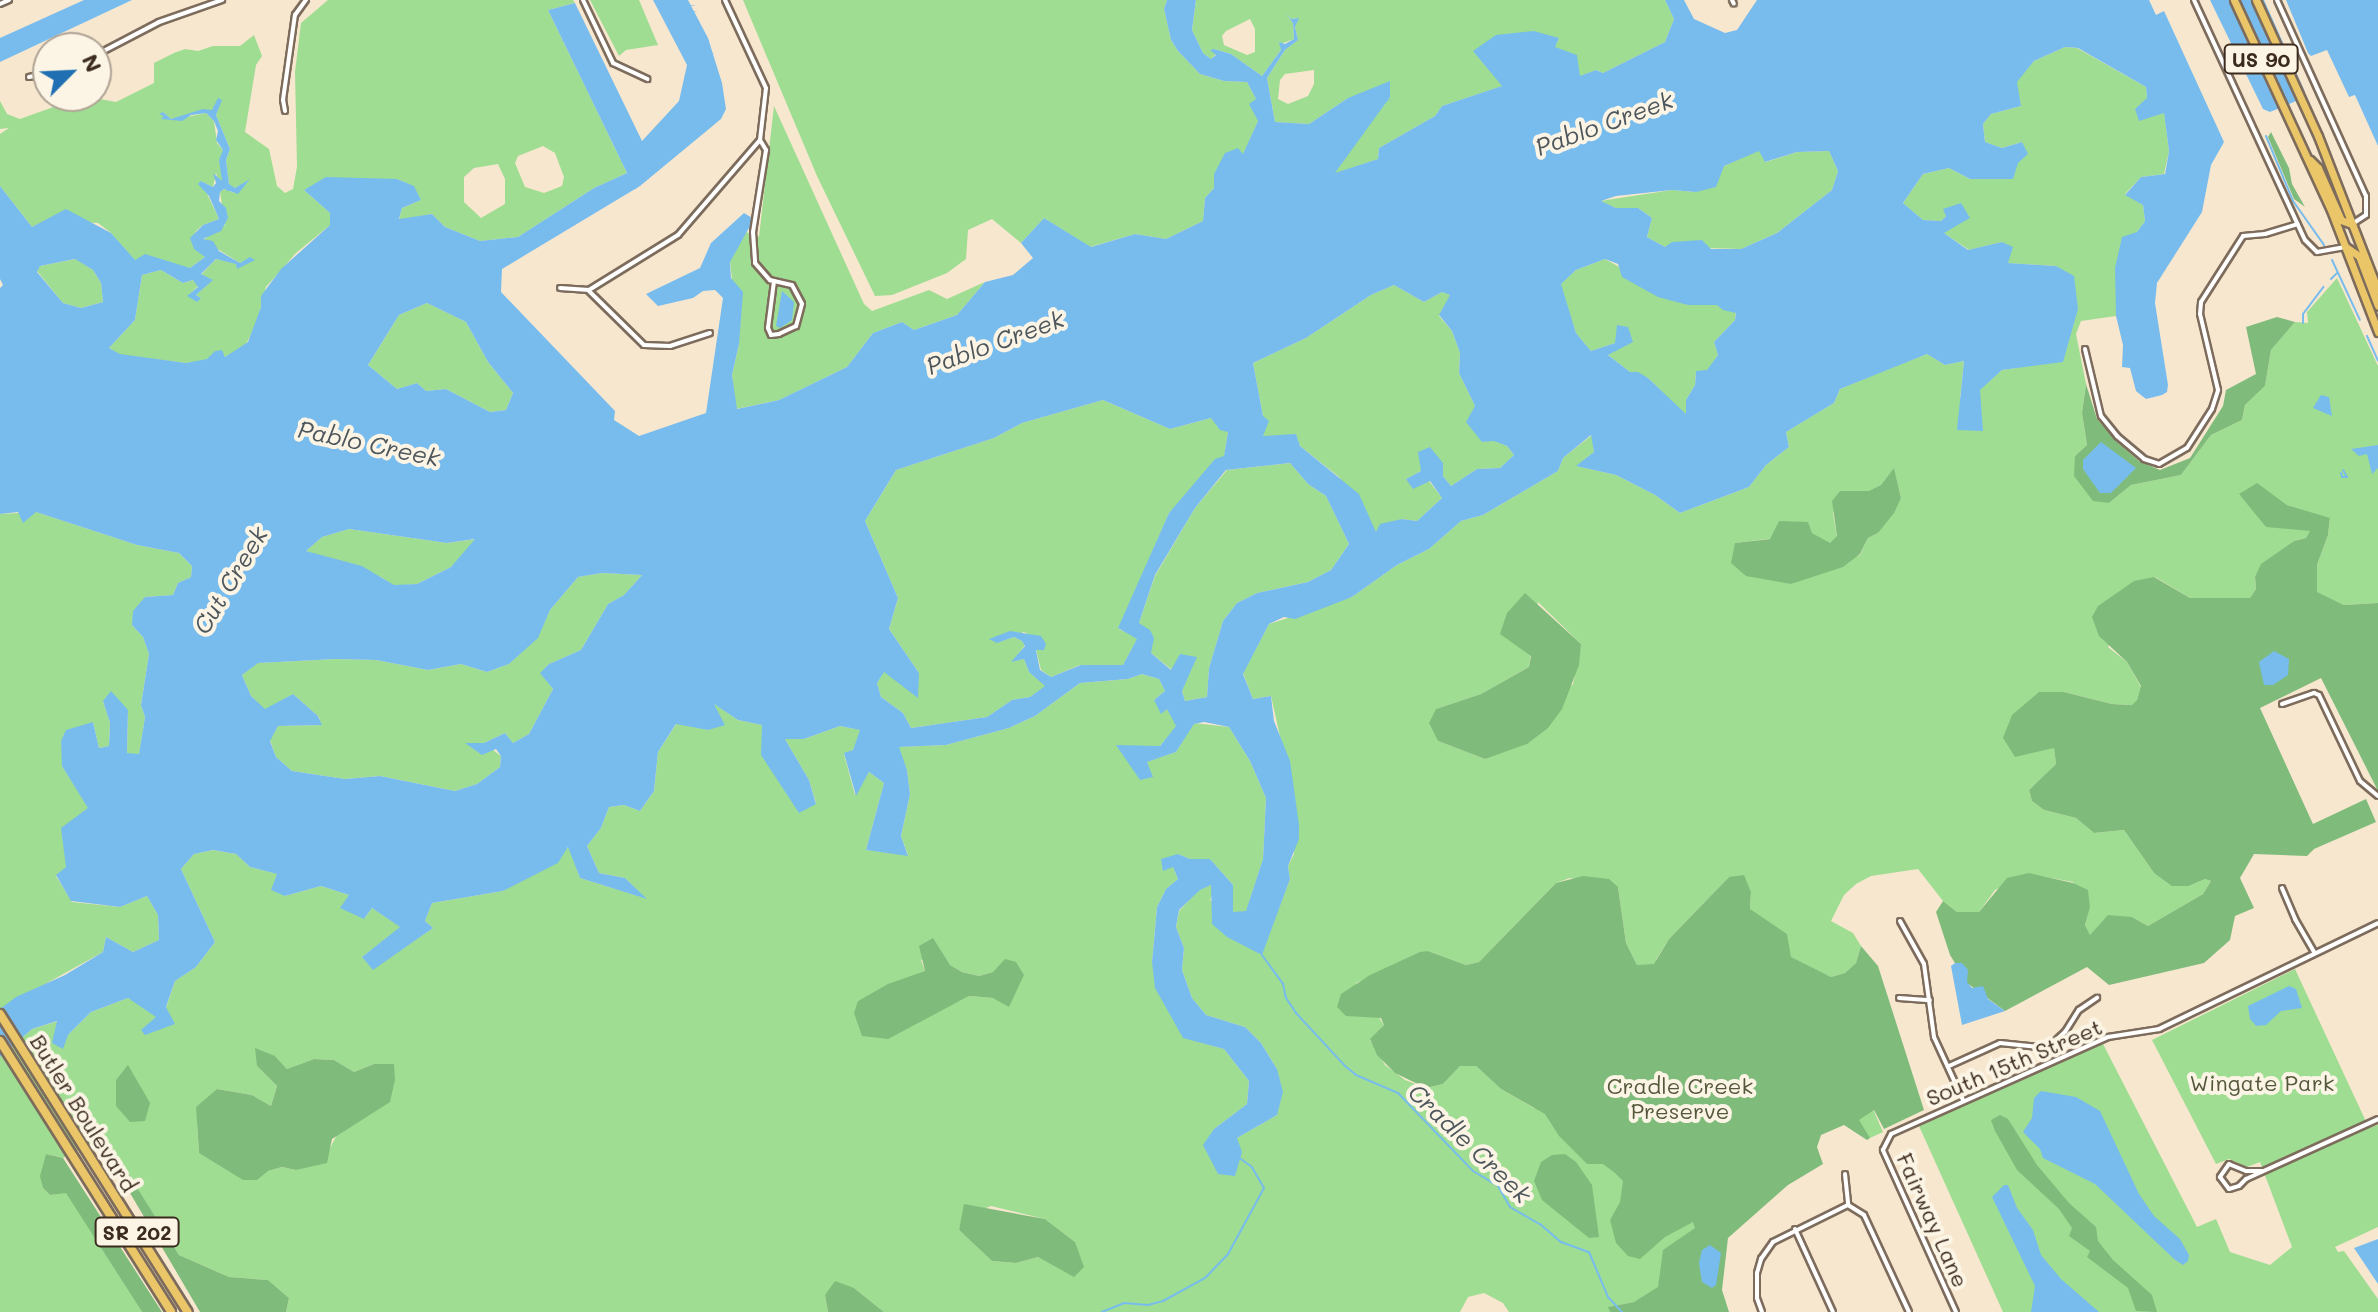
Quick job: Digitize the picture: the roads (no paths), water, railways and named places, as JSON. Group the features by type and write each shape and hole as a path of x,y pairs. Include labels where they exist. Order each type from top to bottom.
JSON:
{"highway":[{"name":"US 90","path":"2234,0 2346,247 2378,332"},
{"name":"US 90","path":"2256,0 2306,110 2378,291"},
{"path":"2306,156 2318,168 2341,220 2352,224"},
{"path":"2346,247 2359,256 2378,306"},
{"name":"Butler Boulevard","path":"0,1014 188,1312"},
{"name":"Butler Boulevard","path":"0,1041 171,1312"}],"street":[{"path":"0,4 9,0"},
{"path":"112,47 159,22 222,0"},
{"path":"285,111 283,100 295,15 306,0"},
{"path":"583,0 613,63 648,79"},
{"path":"560,288 589,290 678,235 760,140 768,96 762,75 725,0"},
{"path":"2194,0 2310,248 2317,252 2346,247"},
{"path":"2277,0 2366,196 2366,215 2352,224"},
{"path":"760,140 766,150 753,246 760,273 774,281 792,285 799,295 802,315 796,326 771,335 768,328 774,281"},
{"path":"2085,349 2101,416 2144,459 2159,464 2187,448 2216,400 2218,390 2200,314 2201,302 2243,236 2297,224"},
{"path":"589,290 644,345 670,346 710,333"},
{"path":"2282,704 2314,693 2319,695 2360,781 2378,796"},
{"path":"2282,888 2295,919 2315,953"},
{"path":"1900,921 1924,964 1934,1037 1963,1100"},
{"name":"South 15th Street","path":"1884,1141 1891,1134 1963,1100 2108,1037 2159,1029 2378,923"},
{"path":"1899,998 1930,1000"},
{"path":"1949,1066 2000,1043 2039,1047 2052,1044 2065,1032 2079,1010 2097,998"},
{"path":"2262,1171 2229,1164 2220,1177 2229,1189 2378,1119"},
{"name":"Fairway Lane","path":"1884,1141 1883,1150 1956,1312"},
{"path":"2242,1169 2242,1183"},
{"path":"1845,1174 1848,1205"},
{"path":"1762,1312 1757,1298 1759,1265 1773,1242 1848,1205"},
{"path":"1848,1205 1864,1215 1909,1312"},
{"path":"1795,1229 1833,1312"}],"water":[{"path":"84,0 132,0 64,32 32,32 32,47 0,62 0,38"},
{"path":"653,0 688,0 708,38 722,83 726,109 721,119 640,186 502,269 501,292 615,411 614,420 639,436 706,413 723,298 715,290 703,291 693,298 658,306 646,294 700,268 711,243 744,213 754,219 730,262 731,278 743,292 739,344 732,375 737,409 779,400 847,367 873,333 902,322 914,330 957,315 985,282 1013,275 1033,258 1021,243 1044,218 1091,247 1135,234 1166,239 1203,221 1205,198 1214,188 1214,174 1225,153 1238,148 1243,154 1258,121 1249,104 1256,99 1247,82 1224,81 1200,74 1178,51 1171,40 1164,9 1167,0 1196,0 1192,30 1203,53 1211,59 1216,55 1210,50 1214,49 1231,54 1262,76 1281,50 1279,42 1285,44 1294,39 1293,23 1286,14 1291,19 1299,18 1295,27 1298,40 1285,50 1267,78 1275,122 1309,124 1348,98 1390,81 1390,97 1335,173 1378,159 1379,148 1435,116 1442,106 1502,86 1473,51 1496,35 1534,31 1559,38 1555,47 1577,55 1580,76 1596,70 1603,73 1665,42 1674,19 1665,0 1684,0 1694,19 1725,33 1737,30 1757,0 2149,0 2156,15 2164,11 2224,142 2211,165 2202,212 2157,283 2155,303 2168,385 2167,392 2162,395 2146,399 2136,391 2130,368 2122,367 2123,345 2116,316 2115,268 2122,237 2137,232 2145,221 2143,205 2125,195 2141,177 2165,174 2169,151 2164,113 2139,121 2135,109 2147,98 2146,87 2078,48 2065,47 2034,61 2017,82 2021,106 1991,114 1983,124 1985,142 2002,148 2022,142 2028,154 2018,163 2013,179 1970,179 1949,168 1923,174 1903,203 1923,220 1941,221 1946,216 1943,209 1961,203 1970,218 1944,233 1968,250 2002,242 2013,247 2008,263 2056,266 2074,276 2078,309 2063,362 2002,370 1980,390 1983,431 1957,430 1964,361 1945,365 1927,354 1840,389 1834,403 1786,432 1789,447 1766,465 1749,487 1680,513 1655,495 1616,475 1576,466 1594,452 1591,435 1563,458 1558,471 1483,515 1461,521 1429,549 1397,565 1352,597 1295,619 1284,617 1269,624 1243,674 1253,699 1271,696 1274,721 1290,761 1299,839 1288,866 1290,879 1262,955 1227,937 1212,924 1211,885 1200,890 1179,910 1176,927 1184,948 1182,970 1192,998 1206,1015 1245,1027 1261,1043 1277,1069 1283,1092 1277,1115 1237,1138 1242,1152 1235,1176 1218,1174 1203,1145 1214,1129 1247,1104 1249,1081 1224,1049 1183,1038 1155,988 1152,962 1157,907 1166,889 1178,879 1173,867 1163,871 1161,859 1178,854 1190,859 1210,859 1233,885 1233,912 1246,911 1263,859 1266,798 1250,761 1229,727 1204,722 1194,724 1176,752 1147,762 1153,777 1140,780 1116,745 1160,746 1176,726 1167,709 1161,714 1154,700 1165,691 1159,679 1142,674 1128,679 1080,683 1035,716 1009,728 946,745 899,747 907,770 910,794 901,836 908,856 866,850 884,783 869,772 856,796 844,753 853,750 860,730 840,726 804,739 785,739 809,780 816,804 799,813 761,755 762,725 738,720 714,704 725,725 708,730 676,724 658,752 654,791 640,811 624,805 609,807 601,828 587,846 599,873 625,878 647,899 580,878 568,847 558,863 503,891 432,903 425,921 433,928 373,970 362,957 400,927 372,908 364,919 340,908 349,895 321,886 285,896 271,890 277,874 250,867 236,854 213,850 194,854 181,869 215,942 196,967 175,981 166,1007 175,1024 145,1035 141,1030 156,1017 128,998 91,1012 68,1035 63,1049 52,1043 57,1021 32,1029 0,1057 0,1009 16,997 65,975 103,952 106,937 133,952 159,940 158,915 147,896 120,907 71,901 56,875 66,867 61,828 88,808 62,766 61,741 66,730 93,722 99,748 109,746 110,723 103,701 111,691 128,710 127,753 139,754 145,717 141,705 149,654 143,637 132,625 133,611 145,597 173,595 178,583 191,577 192,566 179,553 137,545 36,512 23,523 18,512 0,514 0,288 3,285 0,279 0,186 32,227 66,209 111,233 135,260 145,254 190,268 205,257 194,249 190,238 203,225 219,219 209,196 198,184 201,181 213,187 216,183 213,173 222,181 219,160 223,150 216,140 218,131 214,121 206,113 191,115 182,121 161,119 164,116 159,114 163,112 171,119 203,109 212,110 218,98 222,100 216,115 230,149 226,160 229,184 235,188 250,179 238,194 224,189 220,192 219,201 226,208 228,218 221,231 203,239 213,241 219,251 240,263 250,257 255,260 237,269 236,264 216,259 201,274 213,280 196,295 201,298 197,302 187,296 198,287 193,280 183,283 161,270 142,275 135,320 109,348 120,354 186,363 207,359 215,351 222,350 225,357 248,342 261,307 261,296 281,269 330,225 330,213 304,190 326,177 397,179 414,186 421,200 402,208 399,219 432,214 445,227 480,241 518,237 594,188 627,173 548,10 575,3 642,141 679,101 687,65","holes":["1759,151 1765,162 1797,152 1829,151 1838,171 1832,190 1777,233 1741,249 1711,249 1702,240 1672,242 1665,247 1647,237 1652,218 1638,208 1616,208 1601,201 1616,196 1672,190 1696,192 1716,187 1724,166","75,259 93,270 101,283 103,302 81,308 63,303 37,272 40,266","1605,259 1618,264 1622,277 1658,297 1688,305 1717,305 1736,313 1735,320 1714,342 1718,355 1707,370 1696,371 1695,385 1686,400 1686,414 1648,378 1638,372 1630,372 1608,355 1633,342 1628,327 1617,325 1615,343 1591,351 1576,333 1561,284 1576,270","1394,285 1424,302 1442,292 1450,295 1439,315 1452,331 1460,353 1459,373 1475,406 1466,422 1482,442 1494,441 1507,446 1514,455 1500,468 1477,469 1451,486 1443,476 1443,463 1430,447 1418,452 1421,471 1406,479 1413,489 1430,481 1442,498 1417,521 1402,519 1380,524 1376,532 1359,494 1300,446 1296,434 1263,436 1269,421 1263,416 1253,363 1306,338 1371,295","427,303 466,322 488,362 513,393 506,410 490,412 446,389 426,391 417,383 397,389 368,365 399,315","1103,400 1170,429 1211,418 1220,430 1228,432 1224,456 1215,459 1169,513 1118,628 1137,639 1123,665 1081,665 1051,677 1040,670 1036,650 1044,650 1046,644 1041,636 1010,631 989,639 997,643 1014,637 1022,641 1025,646 1011,662 1024,659 1029,672 1045,686 1030,697 1012,700 987,717 911,728 903,713 881,697 877,683 884,672 918,698 919,673 889,629 898,598 865,521 896,470 994,438 1022,423","1290,463 1308,484 1326,496 1349,544 1331,570 1308,582 1257,593 1237,603 1223,621 1209,668 1207,697 1185,701 1182,691 1197,657 1180,654 1171,670 1151,653 1154,638 1150,630 1139,623 1155,575 1195,508 1226,470","349,529 447,543 475,539 451,567 417,584 394,585 362,566 306,551 322,537","602,573 642,575 624,595 608,604 581,650 549,664 540,673 553,689 529,734 513,743 505,733 484,743 465,743 482,755 496,749 501,756 500,767 477,784 455,791 380,776 345,779 292,771 276,757 270,741 278,726 322,725 318,716 293,694 265,709 251,696 242,675 258,663 336,659 376,660 428,670 461,664 487,672 509,664 538,638 550,610 578,577"]},
{"path":"2210,0 2264,0 2305,92 2296,101 2270,112 2263,109"},
{"path":"2286,0 2378,0 2378,146 2355,95 2349,97 2327,50 2311,56 2308,53"},
{"path":"782,291 794,302 792,320 780,328 776,326"},
{"path":"2321,395 2329,397 2332,416 2313,408"},
{"path":"2101,442 2136,468 2111,493 2100,493 2083,469 2083,460"},
{"path":"2378,445 2378,468 2372,474 2367,454 2359,456 2351,449"},
{"path":"2274,651 2289,659 2288,675 2273,685 2264,685 2259,662"},
{"path":"1962,963 1968,970 1967,982 1972,988 1983,986 1988,999 2005,1011 1962,1025 1951,966"},
{"path":"2289,986 2296,989 2302,1008 2281,1011 2266,1025 2256,1026 2250,1019 2248,1006"},
{"path":"2041,1091 2076,1097 2100,1111 2139,1194 2154,1216 2180,1239 2189,1255 2188,1261 2183,1265 2174,1259 2095,1184 2043,1158 2040,1149 2023,1132 2032,1118 2034,1098"},
{"path":"2008,1185 2017,1208 2033,1230 2041,1255 2061,1279 2099,1312 2031,1312 2035,1286 1992,1197"},
{"path":"2378,1239 2378,1284 2354,1248"},
{"path":"1710,1245 1721,1253 1716,1285 1712,1288 1702,1282 1699,1263 1702,1250"}],"waterway":[{"path":"2266,136 2293,201 2324,245"},
{"path":"2332,260 2360,320"},
{"path":"2331,279 2337,273"},
{"path":"2303,323 2303,314 2323,287"},
{"path":"2367,336 2378,361"},
{"path":"2341,473 2342,477 2347,477 2343,470"},
{"name":"Cradle Creek","path":"1262,955 1283,984 1286,998 1296,1013 1345,1066 1356,1075 1398,1093 1473,1171 1498,1186 1510,1207 1540,1224 1561,1242 1589,1252 1608,1297 1622,1312"},
{"path":"1102,1312 1124,1303 1148,1305 1163,1301 1205,1278 1228,1254 1264,1188 1252,1167 1238,1157"}],"water label":[{"name":"Pablo Creek","path":"1604,123"},
{"name":"Pablo Creek","path":"995,342"},
{"name":"Pablo Creek","path":"369,443"},
{"name":"Cut Creek","path":"230,580"}],"park label":[{"name":"Wingate Park","path":"2262,1083"},
{"name":"Cradle Creek Preserve","path":"1680,1098"}]}
